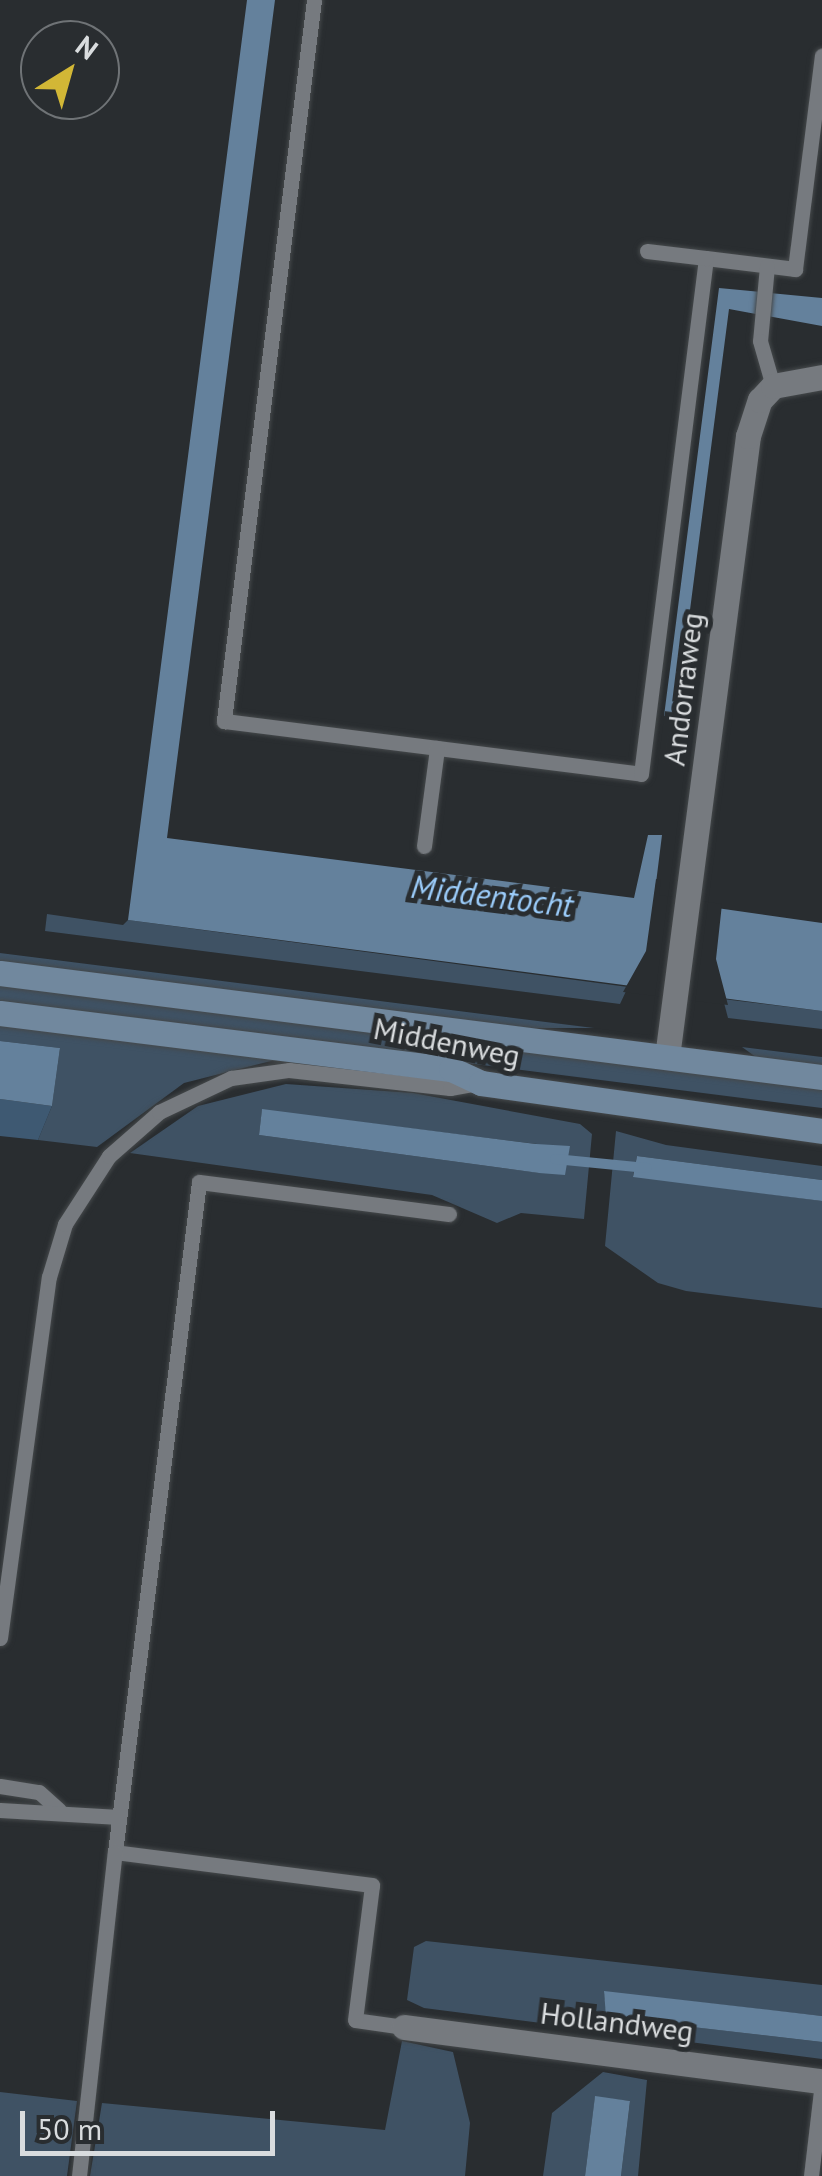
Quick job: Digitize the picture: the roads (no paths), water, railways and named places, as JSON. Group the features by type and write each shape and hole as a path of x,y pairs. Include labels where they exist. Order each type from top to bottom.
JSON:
{"street":[{"path":"773,386 822,377"},
{"name":"Andorraweg","path":"667,1057 748,436 773,386"},
{"name":"Middenweg","path":"0,972 822,1077"},
{"name":"Middenweg","path":"0,1013 451,1069 481,1083 822,1131"},
{"name":"Hollandweg","path":"404,2027 822,2082"}],"lane":[{"path":"314,0 224,720 642,774 706,258"},
{"path":"648,251 796,269 822,56"},
{"path":"767,266 762,324 764,368 773,386"},
{"path":"424,846 437,748"},
{"path":"0,1638 49,1277 65,1224 109,1156 159,1112 231,1078 290,1070 450,1088 481,1083"},
{"path":"79,2176 114,1852 200,1182 449,1214"},
{"path":"0,1786 39,1792 60,1810"},
{"path":"0,1810 37,1815 60,1810 119,1817"},
{"path":"114,1852 372,1886 355,2020 404,2027"},
{"name":"Hollandweg","path":"810,2176 822,2082"}],"water":[{"name":"Middentocht","path":"247,0 275,0 167,838 634,898 648,835 662,835 654,899 822,923 822,1011 128,920"},
{"path":"719,288 822,298 822,326 729,309 676,718 664,716"},
{"path":"0,1041 60,1048 52,1106 0,1099"},
{"path":"262,1109 570,1146 565,1175 539,1173 259,1135"},
{"path":"637,1156 822,1180 822,1201 633,1177"},
{"path":"604,1991 822,2016 822,2042 606,2017"},
{"path":"595,2096 630,2101 621,2176 585,2176"}],"waterway":[{"path":"555,1159 647,1168"}]}
